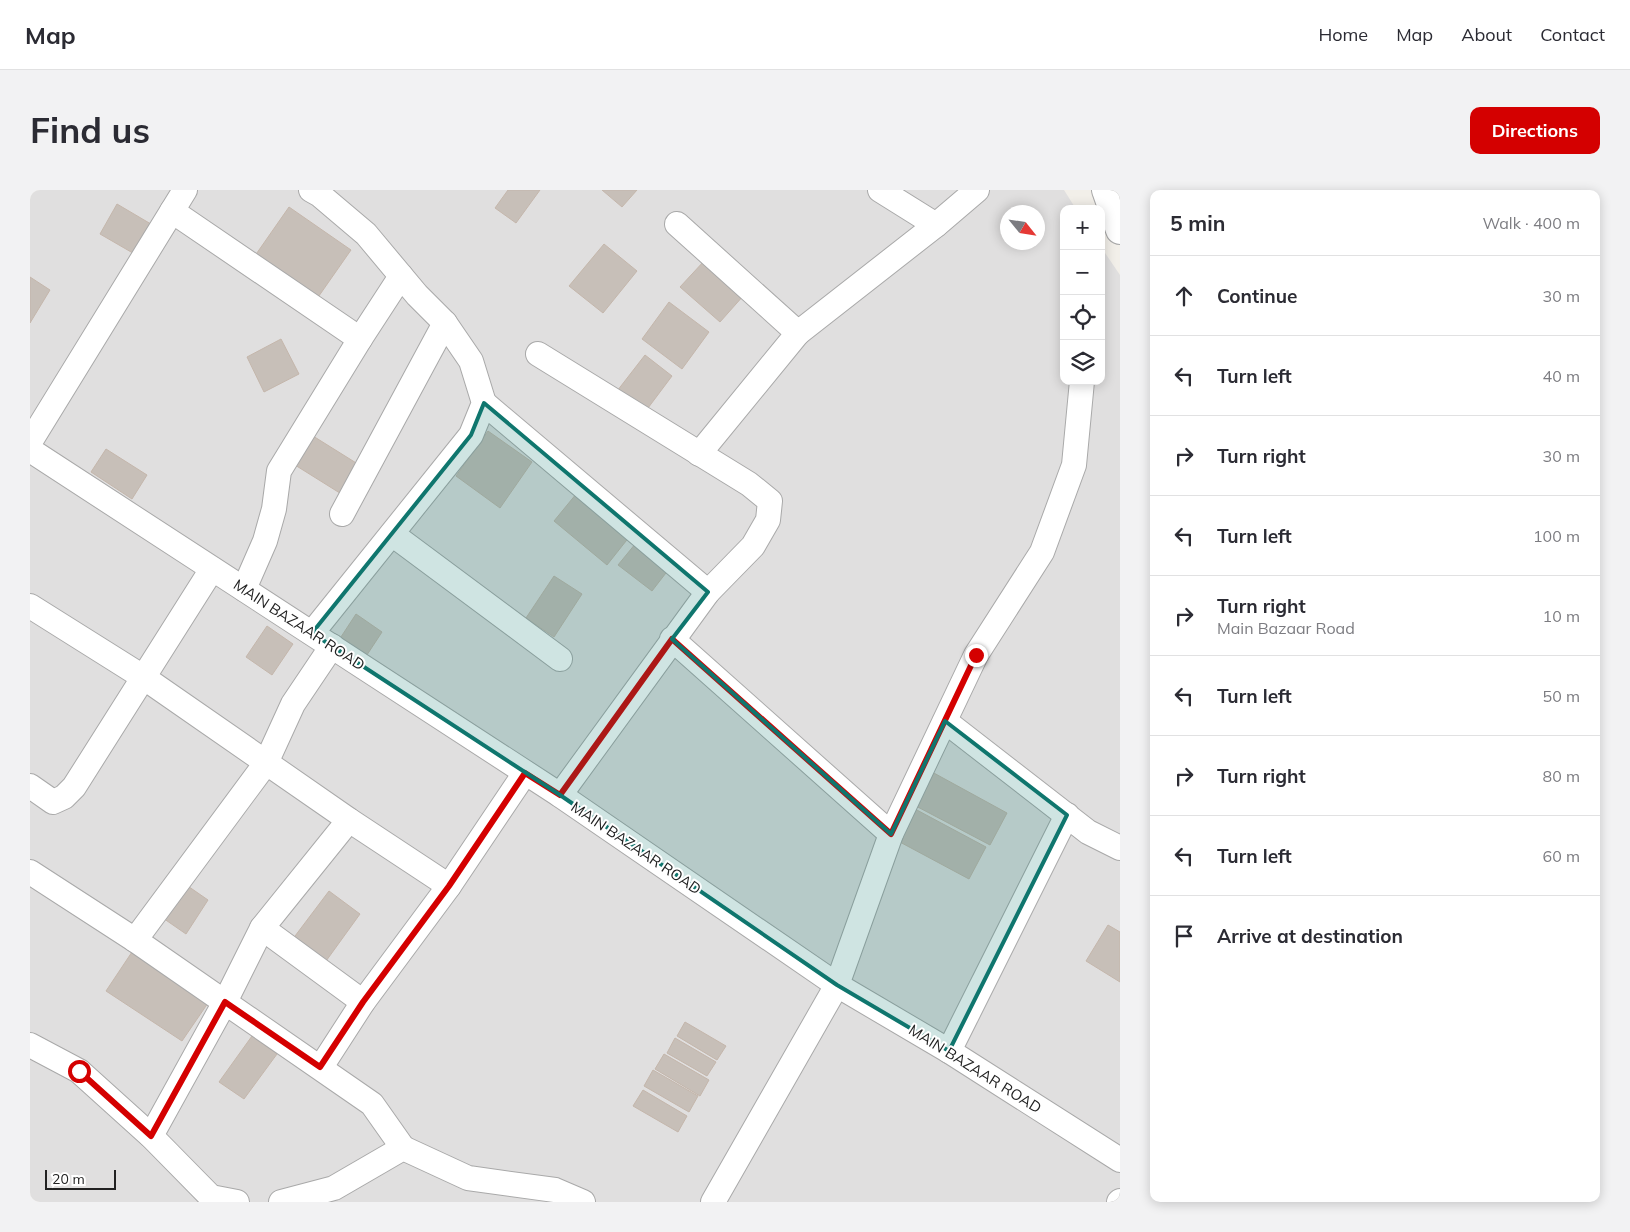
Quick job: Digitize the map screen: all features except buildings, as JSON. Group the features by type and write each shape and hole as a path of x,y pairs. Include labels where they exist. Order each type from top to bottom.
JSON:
{"street":[{"path":"30,442 185,190"},
{"path":"311,190 320,195 366,234 445,323 471,361 484,403 708,592"},
{"path":"880,190 936,225"},
{"path":"699,454 798,333 936,225 977,190"},
{"path":"1105,198 1120,230"},
{"path":"172,211 360,339"},
{"path":"677,224 798,333"},
{"path":"244,589 265,542 274,509 279,471 360,339 402,276"},
{"path":"342,514 445,323"},
{"path":"538,354 749,484 770,501 768,520 753,546 708,592 560,795"},
{"path":"713,1202 837,985 891,834 976,655 1042,552 1074,465 1082,385"},
{"path":"312,633 471,434 484,403"},
{"name":"MAIN BAZAAR ROAD","path":"30,450 560,795 837,985 949,1051 1120,1160"},
{"path":"392,534 560,659"},
{"path":"30,786 53,802 64,797 74,787 212,568"},
{"path":"30,606 143,677 348,820 449,886"},
{"path":"672,639 891,834"},
{"path":"135,940 266,763 293,704 332,646"},
{"path":"945,721 1088,832 1120,848"},
{"path":"320,1067 363,1002 449,886 525,773"},
{"path":"949,1051 1067,815"},
{"path":"151,1136 225,1002 262,928 348,820"},
{"path":"30,872 135,940 372,1104 403,1148 468,1178 555,1190 583,1202"},
{"path":"262,928 363,1002"},
{"path":"30,1045 79,1071 151,1136 206,1199 237,1202"},
{"path":"281,1202 334,1188 403,1148"}],"highlighted area":[{"path":"484,403 708,592 672,639 891,834 945,721 1067,815 949,1051 837,985 560,795 312,633 471,435"}],"shaded area":[{"path":"30,190 1064,190 1073,205 1060,205 1060,385 1105,385 1105,253 1120,275 1120,1202 30,1202"}],"route":[{"path":"79,1071 151,1136 225,1002 320,1067 363,1002 449,886 525,773 560,795 672,639 891,834 976,655"}]}
